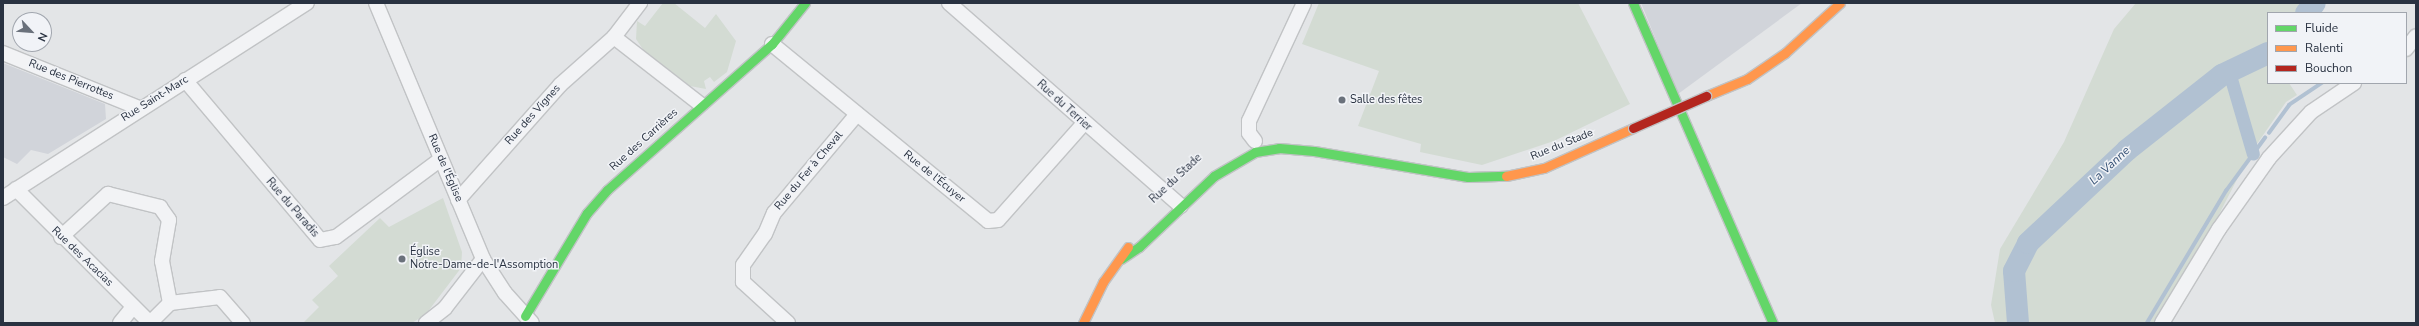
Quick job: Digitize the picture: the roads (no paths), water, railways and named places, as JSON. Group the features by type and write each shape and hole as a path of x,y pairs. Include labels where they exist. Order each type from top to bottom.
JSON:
{"street":[{"name":"Rue Saint-Marc","path":"3,198 139,108 307,3"},
{"name":"Rue de l'Église","path":"376,3 483,259 529,320"},
{"name":"Rue des Vignes","path":"458,200 560,85 614,37 640,3"},
{"name":"Rue des Carrières","path":"529,320 587,213 629,168 700,104 772,44 805,3"},
{"name":"Rue du Terrier","path":"949,3 1084,123 1174,199"},
{"path":"1254,144 1249,133 1249,121 1304,3"},
{"path":"1634,3 1773,323"},
{"name":"Rue du Stade","path":"1121,259 1139,247 1174,199 1220,171 1254,144 1314,151 1468,177 1497,178 1544,168 1746,79 1785,53 1840,3"},
{"path":"2407,48 2416,36"},
{"path":"614,37 700,104"},
{"name":"Rue de l’Écuyer","path":"772,44 980,216 993,222 1084,123"},
{"name":"Rue des Pierrottes","path":"3,53 139,108"},
{"name":"Rue du Paradis","path":"185,80 320,240 336,238 441,159"},
{"path":"2162,323 2219,229 2269,158 2311,112 2353,84"},
{"name":"Rue du Fer à Cheval","path":"788,323 743,282 743,265 765,234 774,213 857,114"},
{"name":"Rue du Stade","path":"1353,146 1403,165"},
{"name":"Rue des Acacias","path":"16,190 61,237 150,323"},
{"path":"61,237 108,194 160,207 169,220 162,261 170,303"},
{"name":"Rue du Stade","path":"1083,323 1103,282 1139,232"},
{"path":"426,323 444,308 483,259"},
{"path":"150,323 170,303 220,297 243,323"},
{"path":"120,323 133,307"}],"waterway":[{"name":"La Vanne","path":"2307,12 2315,3"},
{"name":"La Vanne","path":"2018,323 2014,271 2028,243 2127,150 2222,75 2267,53"},
{"path":"2229,72 2253,154"},
{"path":"2269,133 2289,105 2320,84"},
{"path":"2147,323 2226,191 2265,138"}],"place":[{"name":"Salle des fêtes","path":"1342,100"},
{"name":"Église Notre-Dame-de-l'Assomption","path":"402,259"}]}
